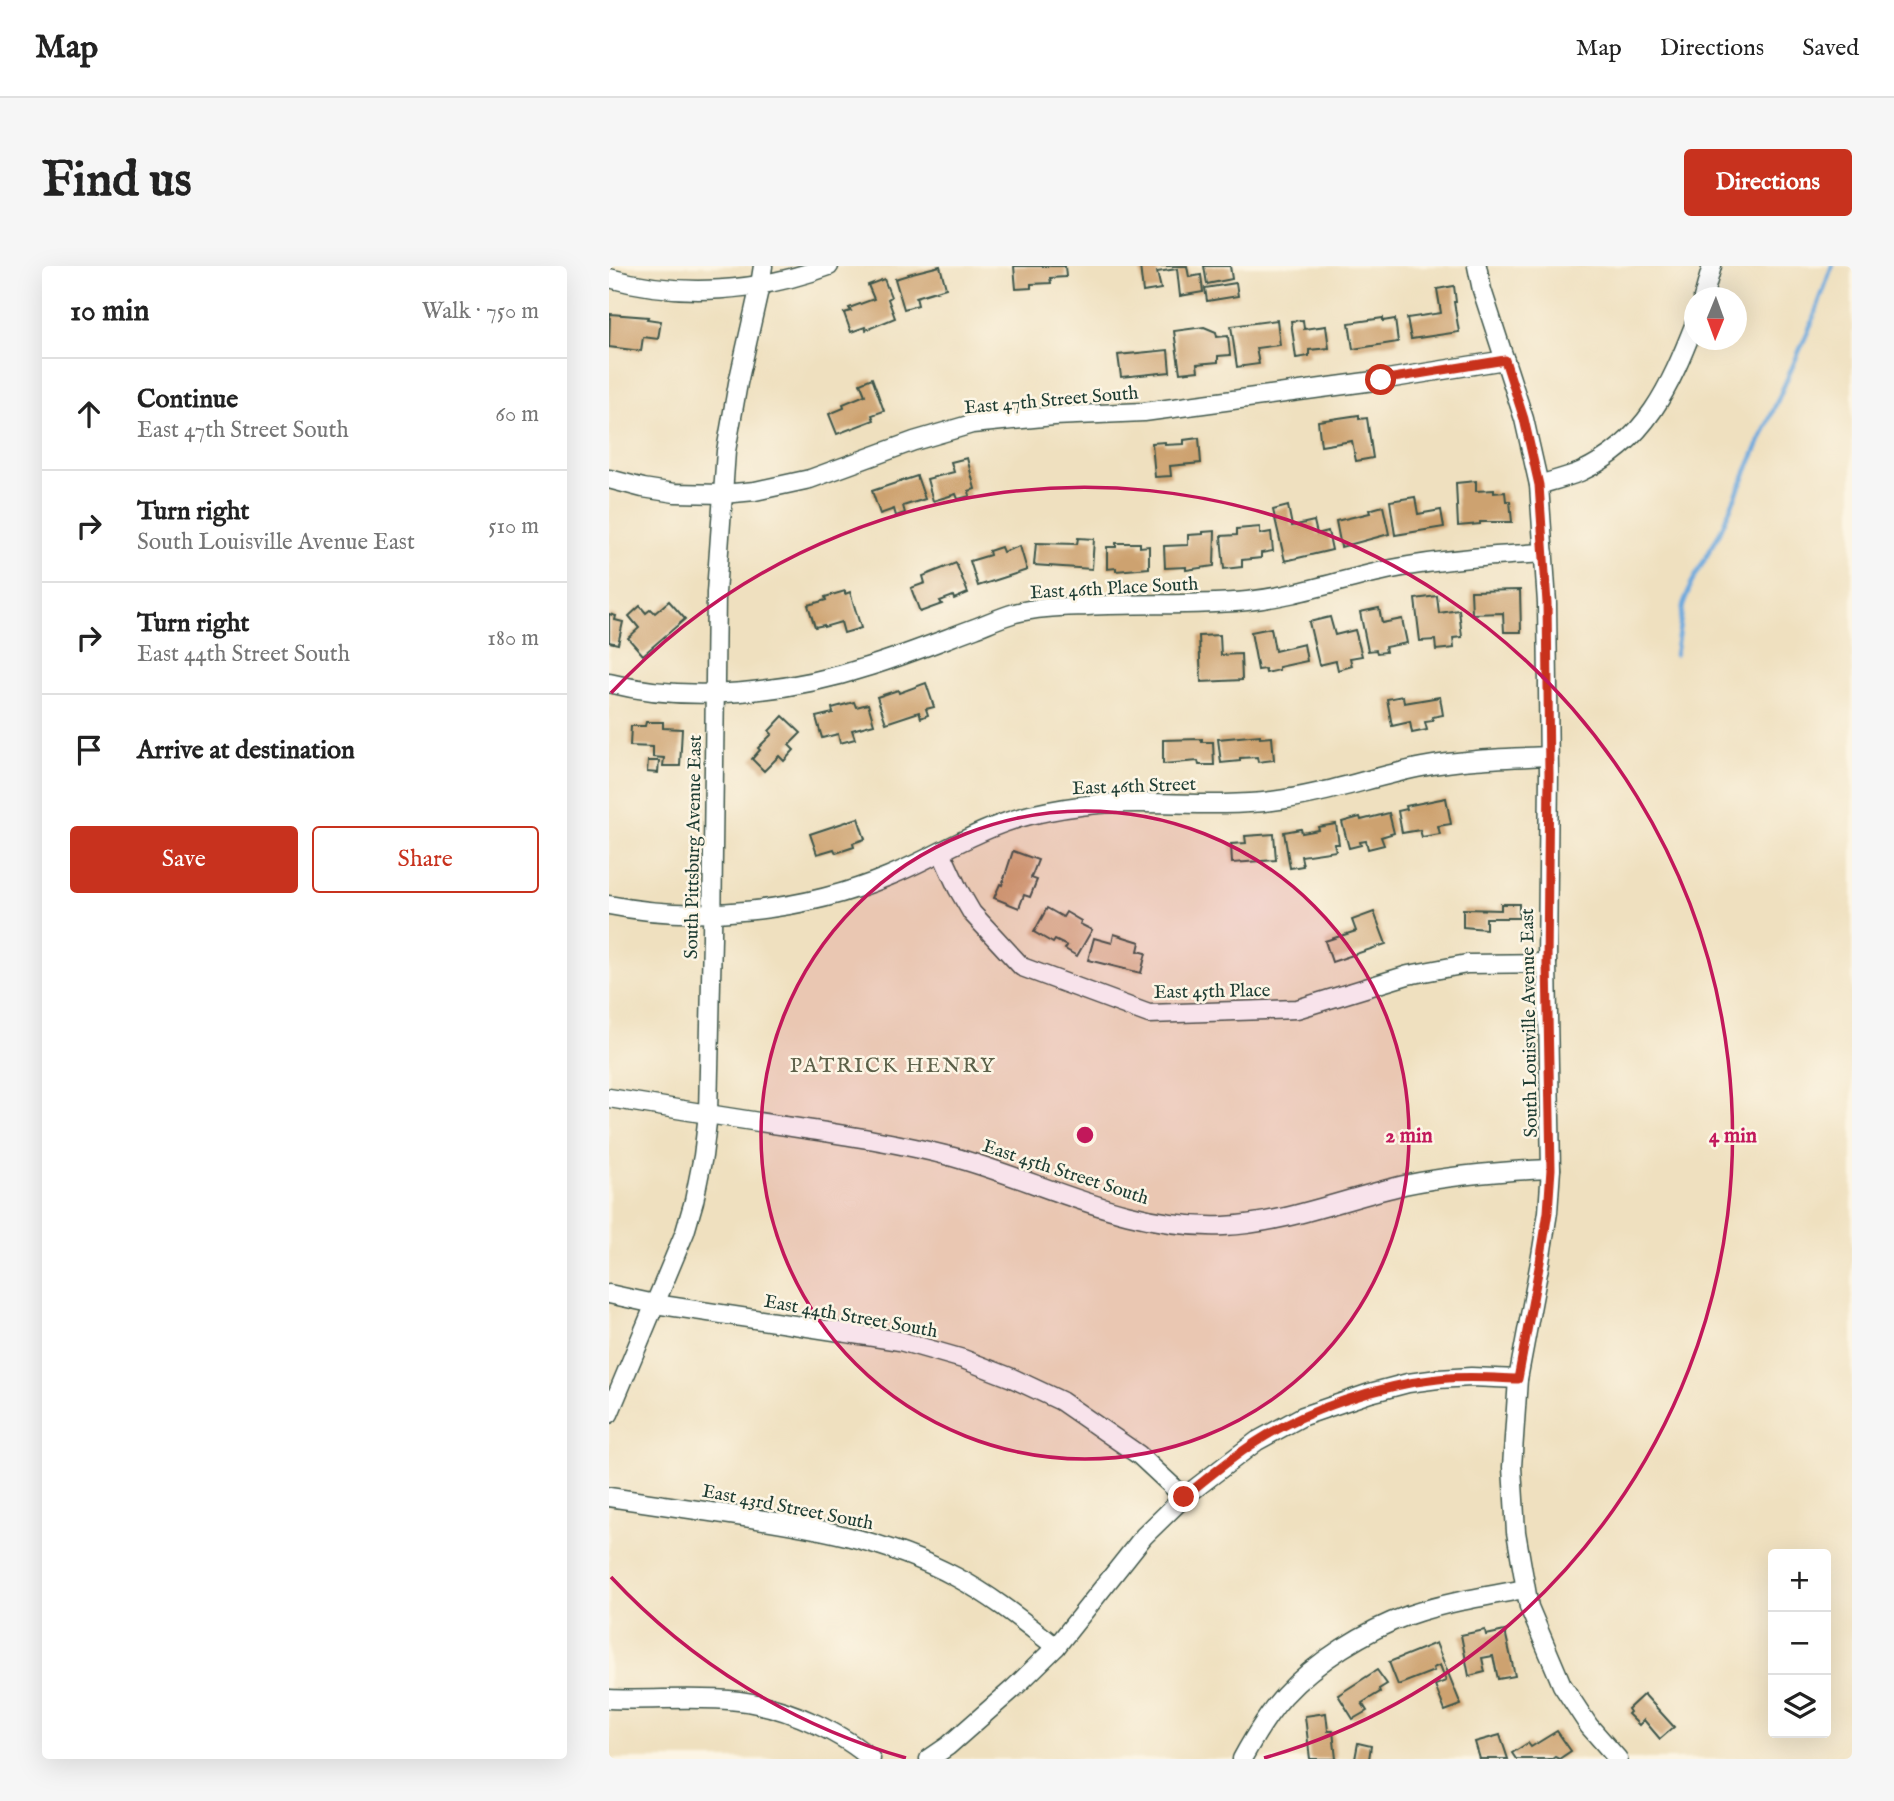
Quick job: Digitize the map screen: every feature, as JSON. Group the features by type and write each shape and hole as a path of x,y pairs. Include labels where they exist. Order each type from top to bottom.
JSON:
{"street":[{"name":"South Pittsburg Avenue East","path":"609,1414 685,1232 703,1156 708,1114 716,593 726,451 763,266"},
{"path":"609,278 679,289 731,289 760,285 829,266"},
{"name":"South Louisville Avenue East","path":"1477,266 1482,290 1524,419 1539,485 1547,603 1547,963 1551,1169 1548,1212 1518,1379 1512,1467 1516,1532 1529,1607 1562,1685 1589,1726 1618,1759"},
{"path":"1706,287 1712,266"},
{"path":"1539,485 1580,472 1618,450 1643,426 1664,393 1684,350"},
{"name":"East 47th Street South","path":"609,479 643,488 699,494 755,491 810,479 913,441 972,424 1054,416 1144,412 1381,380 1505,360"},
{"name":"East 46th Place South","path":"609,683 659,691 715,694 756,690 869,667 1013,614 1047,607 1185,605 1248,601 1286,596 1415,565 1461,558 1544,553"},
{"name":"East 46th Street","path":"609,905 664,912 764,909 853,890 993,827 1062,809 1098,804 1272,801 1454,762 1548,757"},
{"name":"East 45th Place","path":"940,852 972,913 1021,967 1149,1014 1297,1009 1408,975 1467,964 1547,963"},
{"name":"East 45th Street South","path":"609,1098 871,1139 952,1157 1144,1220 1186,1225 1223,1226 1261,1222 1403,1186 1462,1175 1551,1169"},
{"name":"East 44th Street South","path":"609,1294 655,1304 899,1341 963,1359 1061,1401 1139,1455 1184,1497"},
{"path":"929,1759 948,1746 1014,1688 1056,1647 1145,1536 1184,1497 1257,1441 1303,1416 1408,1383 1471,1377 1518,1379"},
{"name":"East 43rd Street South","path":"609,1497 837,1532 881,1545 956,1577 1003,1606 1056,1647"},
{"path":"1242,1759 1259,1727 1284,1696 1338,1651 1408,1615 1463,1600 1525,1589"},
{"path":"609,1699 714,1699 767,1706 837,1734 871,1759"}],"building":[{"path":"940,266 946,288 916,297 918,305 904,309 895,279"},
{"path":"1014,266 1065,266 1066,277 1050,278 1051,283 1031,284 1031,288 1016,289"},
{"path":"1140,266 1187,266 1189,277 1201,275 1203,292 1180,296 1177,269 1157,272 1161,289 1143,292"},
{"path":"1204,266 1230,266 1232,279 1207,284"},
{"path":"884,279 895,318 866,330 865,327 851,332 844,313 851,311 849,308 874,299 868,285"},
{"path":"1236,283 1238,296 1207,301 1205,288"},
{"path":"1454,286 1459,332 1411,339 1407,318 1441,313 1437,289"},
{"path":"610,314 648,317 647,319 661,321 658,339 643,337 641,351 609,347"},
{"path":"1383,318 1383,321 1395,319 1398,342 1353,349 1349,323"},
{"path":"1277,320 1280,345 1256,348 1259,364 1237,367 1231,326"},
{"path":"1303,320 1304,329 1326,326 1329,348 1309,350 1309,356 1296,358 1291,321"},
{"path":"1204,327 1216,332 1217,337 1228,336 1230,355 1218,356 1218,362 1197,364 1198,371 1180,373 1174,331"},
{"path":"1168,350 1170,372 1121,377 1118,355"},
{"path":"872,378 884,411 872,415 874,420 837,434 829,414 844,408 843,404 865,395 860,383"},
{"path":"1359,415 1359,419 1367,418 1373,458 1356,461 1352,441 1321,446 1318,421"},
{"path":"1199,438 1201,463 1170,466 1171,476 1155,477 1152,443 1184,444 1184,440"},
{"path":"967,458 975,489 969,491 970,496 958,499 956,494 933,501 927,479 954,472 951,462"},
{"path":"917,476 925,499 903,506 905,513 896,516 894,509 880,514 872,491"},
{"path":"1476,481 1476,491 1505,492 1506,501 1510,501 1512,522 1480,522 1458,526 1456,483"},
{"path":"1415,497 1418,514 1441,510 1444,527 1395,535 1390,501"},
{"path":"1288,506 1292,526 1314,521 1317,534 1328,531 1332,550 1285,561 1273,510"},
{"path":"1383,506 1389,534 1341,547 1336,521 1370,513 1369,510"},
{"path":"1260,527 1260,534 1271,532 1273,551 1261,553 1261,558 1242,560 1242,567 1224,569 1221,536 1237,535 1237,529"},
{"path":"1215,531 1214,566 1186,570 1186,567 1165,568 1164,546 1188,545 1188,535"},
{"path":"1078,538 1094,539 1092,569 1034,565 1036,543 1077,544"},
{"path":"1116,543 1140,543 1140,547 1149,546 1149,568 1116,571 1116,568 1107,569 1107,547 1116,547"},
{"path":"1020,546 1027,570 978,586 970,561 990,555 989,551 1001,547 1003,552"},
{"path":"956,563 968,593 940,601 942,604 920,612 911,588 925,583 923,576"},
{"path":"1520,590 1521,632 1504,632 1503,613 1472,614 1471,591"},
{"path":"845,591 845,594 850,592 861,628 844,633 841,622 815,627 808,605"},
{"path":"1437,596 1439,613 1459,610 1462,637 1453,638 1454,648 1436,650 1435,640 1420,641 1415,599"},
{"path":"669,601 685,619 643,655 628,638 639,628 629,616 640,606 646,613 651,609 655,613"},
{"path":"1379,608 1382,623 1402,619 1407,643 1385,647 1386,652 1377,653 1376,650 1368,651 1360,612"},
{"path":"609,614 616,616 615,620 623,622 618,644 609,642"},
{"path":"1330,617 1335,635 1355,630 1362,656 1350,658 1352,666 1338,670 1336,661 1319,665 1309,622"},
{"path":"1271,628 1275,651 1304,644 1307,661 1279,667 1279,670 1266,673 1265,669 1258,670 1251,632"},
{"path":"1220,635 1221,655 1241,654 1242,680 1201,682 1199,636"},
{"path":"926,683 934,707 926,709 928,715 921,718 919,712 886,723 877,697 898,690 899,693"},
{"path":"1403,696 1404,703 1440,697 1443,715 1432,717 1433,721 1425,722 1427,730 1412,733 1410,722 1392,726 1387,699"},
{"path":"854,702 856,707 868,704 874,724 852,730 855,739 840,743 838,734 822,738 816,717 833,713 832,708"},
{"path":"783,716 801,733 789,745 794,750 784,761 779,756 764,771 752,759 760,750 758,748 772,734 769,731"},
{"path":"646,722 663,722 663,728 682,729 680,766 663,766 664,758 653,757 653,747 630,746 631,726 645,726"},
{"path":"1260,735 1260,738 1272,737 1274,760 1258,762 1257,757 1221,763 1218,739"},
{"path":"1202,739 1202,742 1213,742 1214,765 1199,765 1198,761 1163,764 1163,740"},
{"path":"648,761 659,761 658,773 647,772"},
{"path":"1446,798 1451,824 1438,826 1440,834 1422,837 1420,830 1402,833 1398,811 1407,809 1406,806"},
{"path":"1389,813 1394,833 1381,837 1384,845 1368,849 1366,841 1349,848 1342,822"},
{"path":"858,818 865,839 853,843 854,847 836,853 834,849 817,854 810,834"},
{"path":"1336,824 1339,844 1334,844 1336,851 1301,856 1303,866 1290,868 1284,832 1301,829 1302,833"},
{"path":"1274,834 1276,860 1232,863 1231,844 1246,843 1245,836"},
{"path":"1013,851 1038,860 1031,878 1037,880 1030,897 1024,895 1019,908 994,898 1000,884 1002,885"},
{"path":"1501,904 1519,904 1519,918 1486,918 1486,929 1463,927 1463,909 1501,910"},
{"path":"1047,908 1063,917 1066,912 1092,930 1077,956 1065,949 1067,946 1055,940 1053,943 1034,932"},
{"path":"1374,912 1386,944 1332,962 1325,941 1356,931 1352,920"},
{"path":"1114,934 1140,942 1138,951 1146,953 1141,973 1088,960 1094,938 1112,943"},
{"path":"1485,1630 1486,1635 1505,1631 1515,1676 1498,1679 1493,1656 1482,1658 1485,1672 1469,1676 1461,1635"},
{"path":"1436,1643 1461,1705 1445,1711 1435,1685 1446,1681 1440,1665 1433,1668 1434,1671 1398,1685 1389,1662"},
{"path":"1377,1670 1387,1684 1379,1689 1380,1692 1362,1703 1367,1711 1353,1719 1338,1695"},
{"path":"1644,1694 1674,1727 1660,1739 1644,1720 1639,1725 1628,1714 1628,1709"},
{"path":"1326,1713 1328,1731 1333,1731 1336,1759 1310,1759 1305,1716"},
{"path":"1557,1731 1571,1751 1559,1759 1516,1759 1512,1753 1528,1743 1531,1747"},
{"path":"1500,1735 1508,1759 1480,1759 1475,1742"},
{"path":"1358,1743 1371,1746 1369,1759 1355,1759"}],"waterway":[{"path":"1675,655 1683,606 1691,584 1719,534 1812,322 1832,266"}],"district":[{"name":"PATRICK HENRY","path":"893,1065"}],"route":[{"path":"1184,1497 1257,1441 1303,1416 1408,1383 1471,1377 1518,1379 1540,1262 1551,1169 1547,963 1547,603 1539,485 1524,419 1505,360 1381,380"}]}
